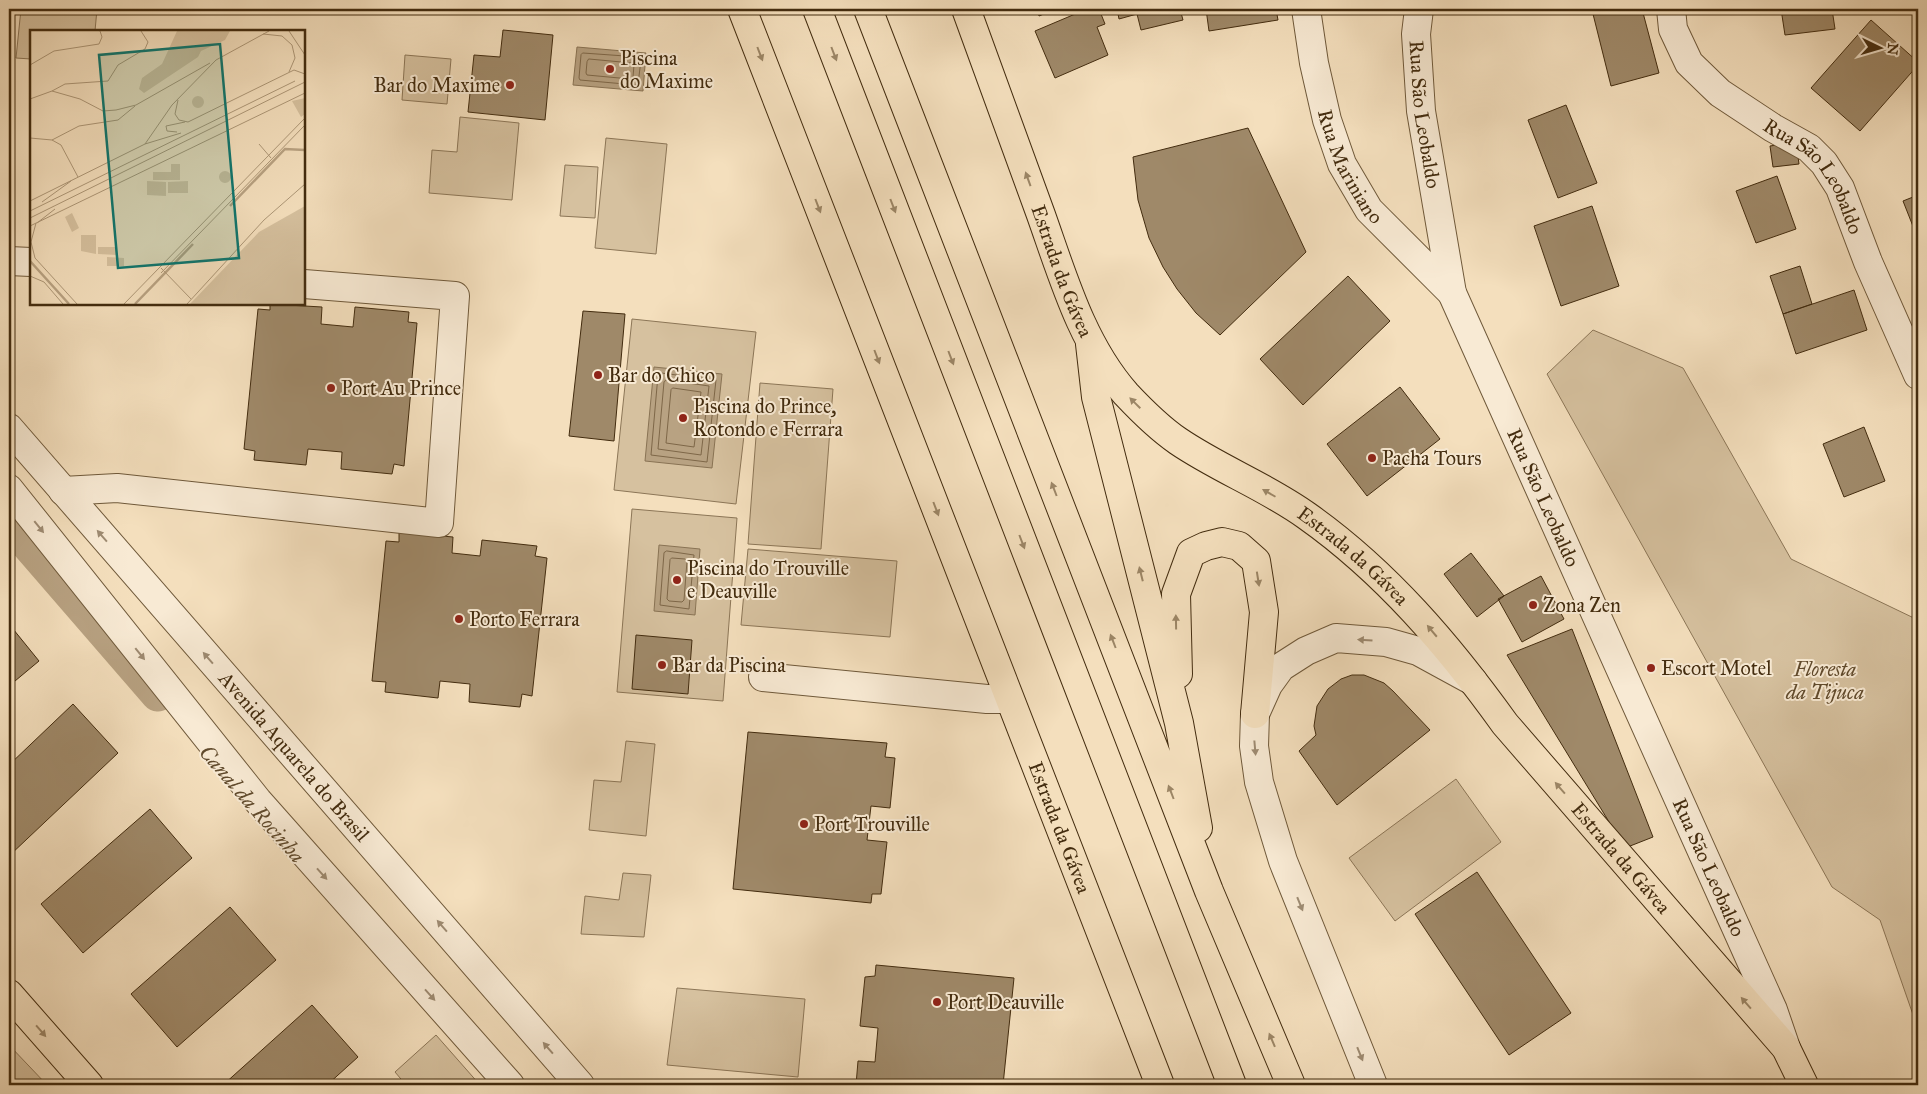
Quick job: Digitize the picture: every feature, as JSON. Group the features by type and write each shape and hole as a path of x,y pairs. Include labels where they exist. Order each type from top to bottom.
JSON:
{"main road":[{"name":"Estrada da Gávea","path":"742,9 1160,1085"},
{"path":"817,9 1232,1085"},
{"path":"868,9 1209,891 1291,1085"},
{"name":"Estrada da Gávea","path":"966,9 1069,292 1090,344 1125,393 1150,418 1178,441 1306,515 1368,564 1417,613 1475,682 1512,732 1786,1048 1804,1085"},
{"path":"1090,344 1096,397 1179,723 1209,891"},
{"path":"1179,723 1176,594 1191,553 1206,546 1222,542 1239,546 1256,561 1264,612 1255,714"},
{"path":"9,994 89,1085"}],"street":[{"name":"Rua Mariniano","path":"1306,9 1314,63 1327,120 1342,164 1369,210 1452,293"},
{"name":"Rua São Leobaldo","path":"1419,9 1416,34 1421,111 1452,293 1773,1010 1786,1048"},
{"name":"Rua São Leobaldo","path":"1671,9 1673,28 1689,63 1720,93 1773,128 1809,148 1824,163 1840,188 1868,262 1918,375"},
{"path":"9,261 30,262"},
{"path":"63,491 117,488 439,523 455,296 305,284"},
{"name":"Avenida Aquarela do Brasil","path":"9,428 580,1085"},
{"path":"9,489 258,801 510,1085"},
{"path":"1372,1085 1283,861 1259,782 1254,746 1255,714 1268,685 1281,668 1306,651 1336,638 1386,642 1418,651 1475,682"},
{"path":"763,677 978,698 1009,699"}],"green space":[{"path":"21,9 97,9 95,30 30,30 30,59 16,58"},
{"path":"405,55 451,59 447,104 402,100"},
{"path":"460,117 519,123 512,200 429,193 432,150 457,152"},
{"path":"606,138 667,144 656,254 595,248"},
{"path":"565,165 598,167 595,218 560,216"},
{"path":"632,319 756,332 736,504 614,490"},
{"name":"Floresta da Tijuca","path":"1593,330 1683,368 1791,559 1918,620 1918,1029 1880,920 1832,887 1547,374"},
{"path":"760,383 833,389 821,549 748,544"},
{"path":"632,509 737,518 723,701 617,692"},
{"path":"748,549 897,561 890,637 741,625"},
{"path":"626,741 655,744 646,836 589,830 594,780 621,782"},
{"path":"1456,779 1501,842 1395,921 1349,858"},
{"path":"623,873 651,875 644,937 581,934 585,896 619,900"},
{"path":"677,988 805,999 798,1077 667,1065"},
{"path":"436,1035 480,1085 406,1085 395,1072"},
{"path":"9,1045 47,1085 9,1085"}],"water":[{"name":"Piscina do Maxime","path":"577,47 646,53 643,91 573,85"},
{"name":"Piscina do Prince, Rotondo e Ferrara","path":"654,367 722,374 712,468 645,461"},
{"name":"Piscina do Trouville e Deauville","path":"659,545 700,549 695,615 654,611"}],"building":[{"path":"1037,9 1056,9 1039,16"},
{"path":"1087,9 1099,9 1105,24 1097,27 1108,55 1055,78 1035,31"},
{"path":"1117,9 1180,9 1183,20 1141,30 1137,14 1119,19"},
{"path":"1206,9 1276,9 1278,20 1209,31"},
{"path":"1612,9 1642,9 1659,73 1611,86 1593,14"},
{"path":"1781,9 1832,9 1835,29 1785,35"},
{"path":"1871,20 1918,62 1918,65 1860,131 1811,88"},
{"name":"Bar do Maxime","path":"503,30 553,35 545,120 468,112 474,55 500,57"},
{"path":"1566,105 1597,183 1558,198 1528,120"},
{"path":"1248,128 1306,252 1220,335 1196,313 1163,267 1149,238 1138,200 1133,157"},
{"path":"1796,142 1799,164 1773,167 1770,146"},
{"path":"1777,176 1796,229 1756,243 1736,191"},
{"path":"1918,195 1918,239 1903,201"},
{"path":"1592,206 1619,286 1561,306 1534,226"},
{"path":"1800,266 1812,304 1783,314 1770,276"},
{"path":"1348,276 1390,321 1303,405 1260,359"},
{"path":"1854,290 1867,330 1796,354 1783,314"},
{"name":"Port Au Prince","path":"270,305 322,307 321,324 353,327 355,307 409,312 408,322 417,323 404,466 394,464 392,474 341,469 342,452 308,449 306,465 254,460 255,451 244,449 258,309 270,310"},
{"name":"Bar do Chico","path":"583,311 625,314 614,441 569,436"},
{"path":"1400,387 1440,439 1367,496 1327,444"},
{"path":"1864,427 1885,481 1844,497 1823,444"},
{"name":"Porto Ferrara","path":"399,532 453,537 452,553 480,556 482,540 537,546 535,556 547,558 532,696 522,694 520,707 469,702 470,684 440,681 438,698 385,692 386,682 372,681 386,541 399,542"},
{"path":"1471,553 1504,596 1477,617 1444,574"},
{"path":"1541,576 1564,619 1522,642 1498,599"},
{"path":"9,624 39,661 9,686"},
{"path":"1572,629 1653,837 1625,848 1507,655"},
{"name":"Bar da Piscina","path":"636,635 692,640 688,694 632,689"},
{"path":"1352,675 1364,675 1384,683 1430,730 1337,805 1299,751 1316,735 1314,726 1317,706 1328,689 1341,679"},
{"path":"73,704 118,753 9,856 9,765"},
{"name":"Port Trouville","path":"748,732 887,743 885,757 895,758 890,808 871,806 867,840 887,842 881,894 872,894 871,903 733,889"},
{"path":"150,809 192,858 83,953 41,904"},
{"path":"1477,872 1571,1013 1509,1055 1415,914"},
{"path":"230,907 276,960 177,1047 131,994"},
{"name":"Port Deauville","path":"876,965 1014,978 1003,1085 856,1085 858,1061 875,1062 878,1028 860,1026 865,977 875,976"},
{"path":"312,1005 358,1057 327,1085 223,1085"}],"waterway":[{"name":"Canal da Rocinha","path":"9,522 158,694"}],"place":[{"name":"Piscina do Maxime","path":"610,69"},
{"name":"Bar do Maxime","path":"510,85"},
{"name":"Bar do Chico","path":"598,375"},
{"name":"Port Au Prince","path":"331,388"},
{"name":"Piscina do Prince, Rotondo e Ferrara","path":"683,418"},
{"name":"Pacha Tours","path":"1372,458"},
{"name":"Piscina do Trouville e Deauville","path":"677,580"},
{"name":"Zona Zen","path":"1533,605"},
{"name":"Porto Ferrara","path":"459,619"},
{"name":"Bar da Piscina","path":"662,665"},
{"name":"Escort Motel","path":"1651,668"},
{"name":"Port Trouville","path":"804,824"},
{"name":"Port Deauville","path":"937,1002"}]}
